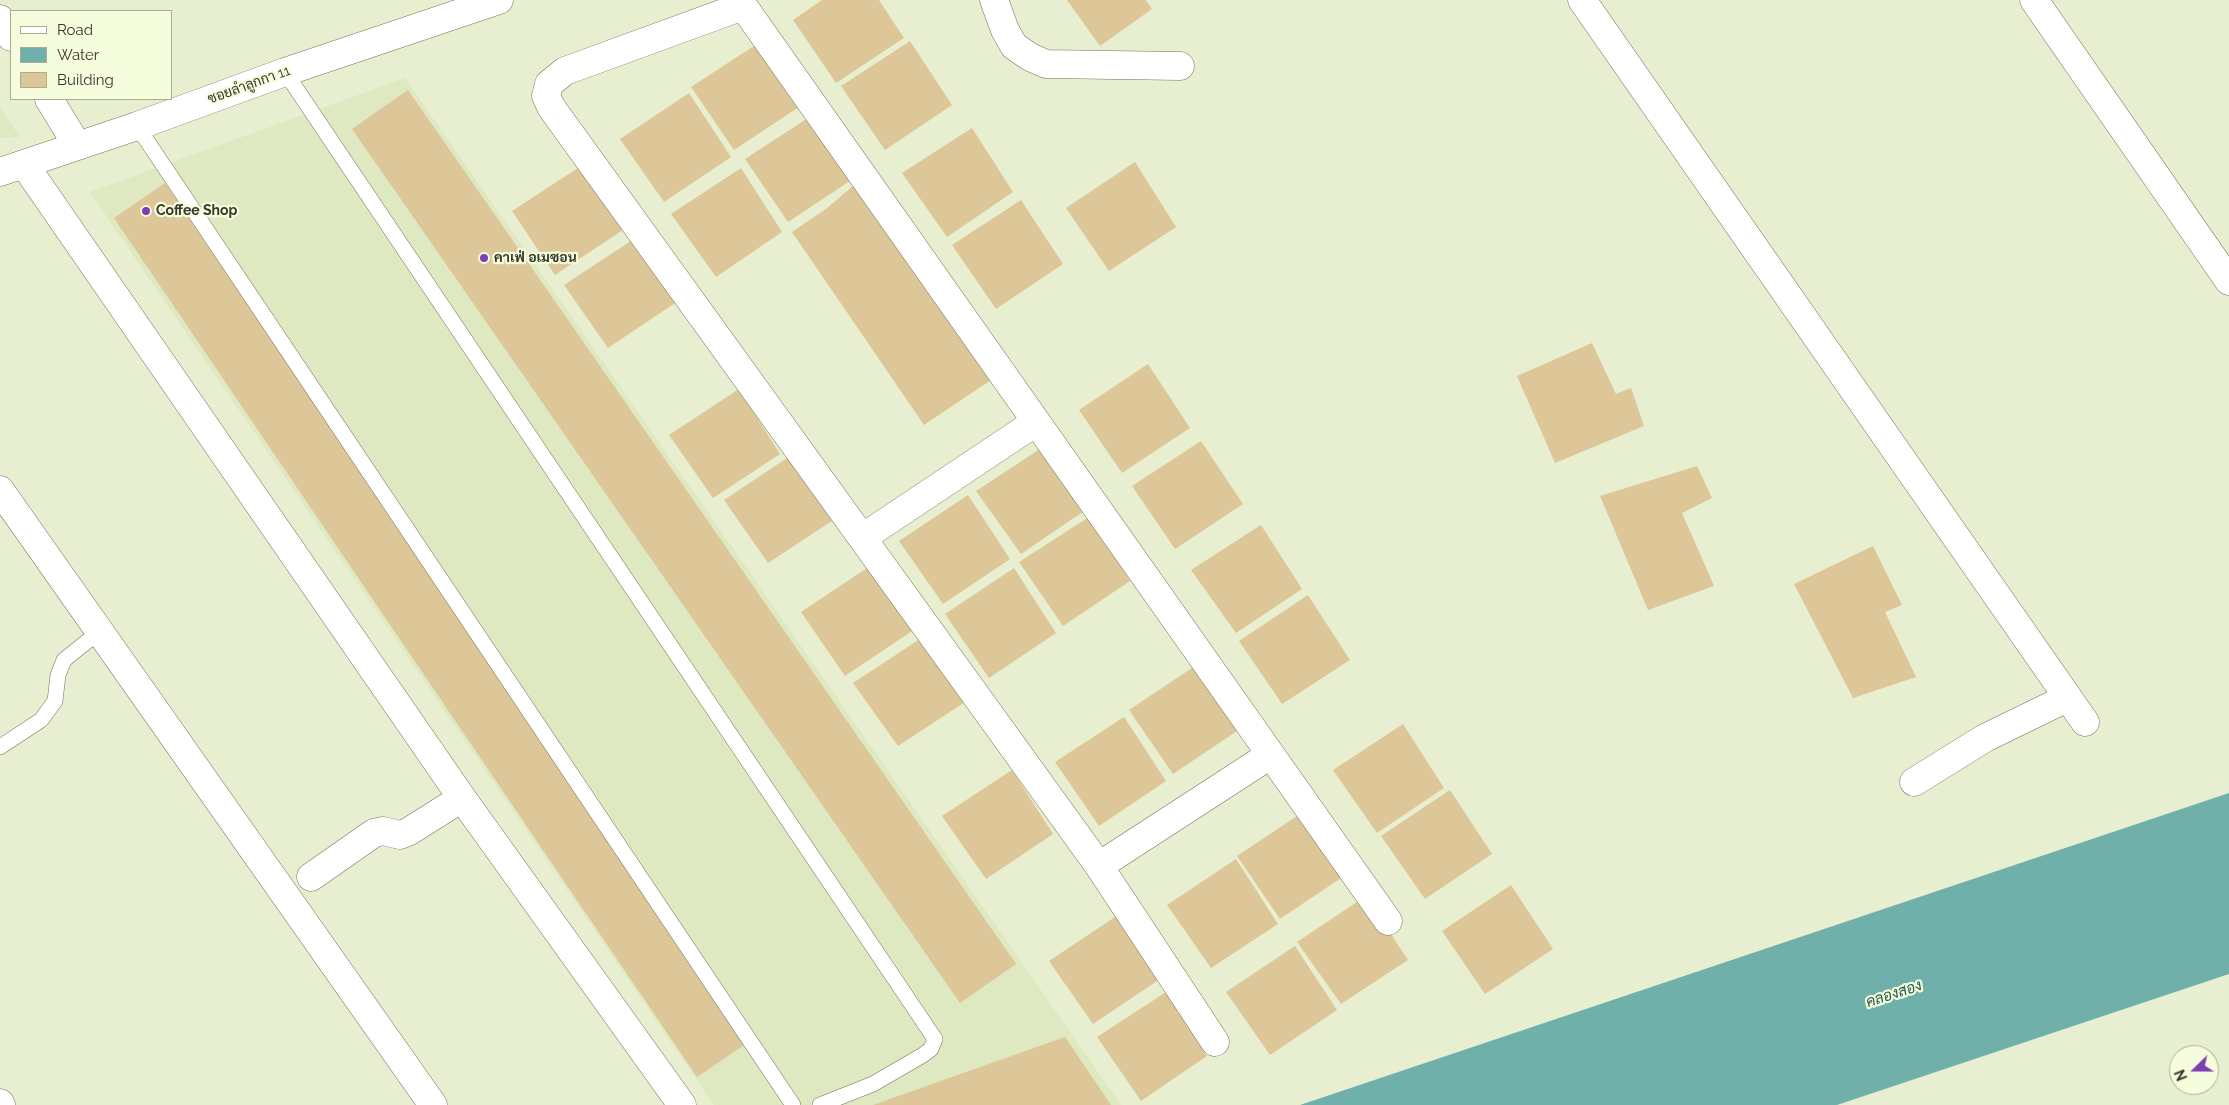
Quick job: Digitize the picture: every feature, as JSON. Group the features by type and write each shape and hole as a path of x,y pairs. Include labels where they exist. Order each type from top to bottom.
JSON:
{"street":[{"name":"ซอยลำลูกกา 11","path":"12,168 137,126 285,72 498,0"},
{"path":"994,0 1005,30 1014,46 1030,57 1046,64 1180,66"},
{"path":"1582,0 2084,722"},
{"path":"2034,0 2229,281"},
{"path":"1215,1042 1099,866 551,107 546,96 549,84 565,71 741,3 1388,921"},
{"path":"0,19 10,35"},
{"path":"50,100 77,145"},
{"path":"12,168 682,1105"},
{"path":"862,538 1036,422"},
{"path":"0,490 433,1105"},
{"path":"1914,782 1985,738 2067,698"},
{"path":"1099,866 1270,755"},
{"path":"311,877 374,833 384,831 400,834 408,832 462,798"}],"lane":[{"path":"285,72 935,1039 932,1049 873,1084 820,1105"},
{"path":"137,126 793,1105"},
{"path":"0,747 41,720 55,701 58,675 64,660 100,631"}],"shaded area":[{"path":"405,78 1121,1105 714,1105 90,192"},
{"path":"0,108 20,137 0,138"}],"water":[{"name":"คลองสอง","path":"2229,793 2229,974 1837,1105 1300,1105"}],"building":[{"path":"822,0 879,0 904,38 836,83 793,20"},
{"path":"1067,0 1146,0 1152,9 1100,46"},
{"path":"910,41 952,105 885,150 841,86"},
{"path":"760,42 802,105 734,150 691,87"},
{"path":"408,90 1016,964 960,1003 352,129"},
{"path":"689,93 731,157 664,202 620,139"},
{"path":"814,114 856,177 788,222 745,159"},
{"path":"972,128 1013,192 947,237 902,173"},
{"path":"1135,162 1176,227 1109,271 1066,208"},
{"path":"581,166 623,230 555,275 512,211"},
{"path":"741,168 782,232 716,277 671,214"},
{"path":"165,183 747,1043 697,1077 114,218"},
{"path":"854,185 991,380 924,425 792,232 826,209"},
{"path":"1021,200 1063,264 996,309 952,245"},
{"path":"634,239 675,303 608,348 564,285"},
{"path":"1592,343 1616,394 1631,388 1644,426 1555,463 1517,376"},
{"path":"1148,364 1190,428 1122,473 1079,410"},
{"path":"739,389 780,454 713,498 669,435"},
{"path":"1201,441 1243,504 1175,549 1132,486"},
{"path":"1046,445 1087,509 1021,554 976,491"},
{"path":"793,454 835,519 768,563 724,500"},
{"path":"1697,466 1712,498 1682,513 1714,586 1648,610 1600,496"},
{"path":"968,495 1010,559 943,604 899,541"},
{"path":"1089,517 1130,581 1063,626 1019,562"},
{"path":"1261,525 1302,589 1236,633 1191,570"},
{"path":"1873,546 1902,605 1885,612 1916,677 1853,698 1794,584"},
{"path":"870,566 912,631 845,676 801,612"},
{"path":"1014,568 1056,633 989,678 945,614"},
{"path":"1308,595 1350,660 1282,704 1239,641"},
{"path":"923,637 965,702 898,746 853,683"},
{"path":"1198,664 1240,729 1173,774 1129,710"},
{"path":"1124,717 1166,781 1099,826 1055,762"},
{"path":"1403,724 1444,788 1377,833 1333,770"},
{"path":"1012,770 1053,834 986,879 942,816"},
{"path":"1450,790 1492,854 1425,899 1381,836"},
{"path":"1306,810 1347,874 1280,919 1237,856"},
{"path":"1236,859 1278,924 1211,968 1167,905"},
{"path":"1511,885 1553,949 1485,994 1442,931"},
{"path":"1366,896 1408,960 1341,1004 1297,942"},
{"path":"1118,915 1160,979 1093,1024 1049,961"},
{"path":"1295,946 1337,1010 1270,1055 1226,992"},
{"path":"1166,992 1207,1056 1141,1101 1097,1037"},
{"path":"1065,1037 1111,1105 873,1105"}],"place":[{"name":"Coffee Shop","path":"146,211"},
{"name":"คาเฟ่ อเมซอน","path":"484,258"}]}
